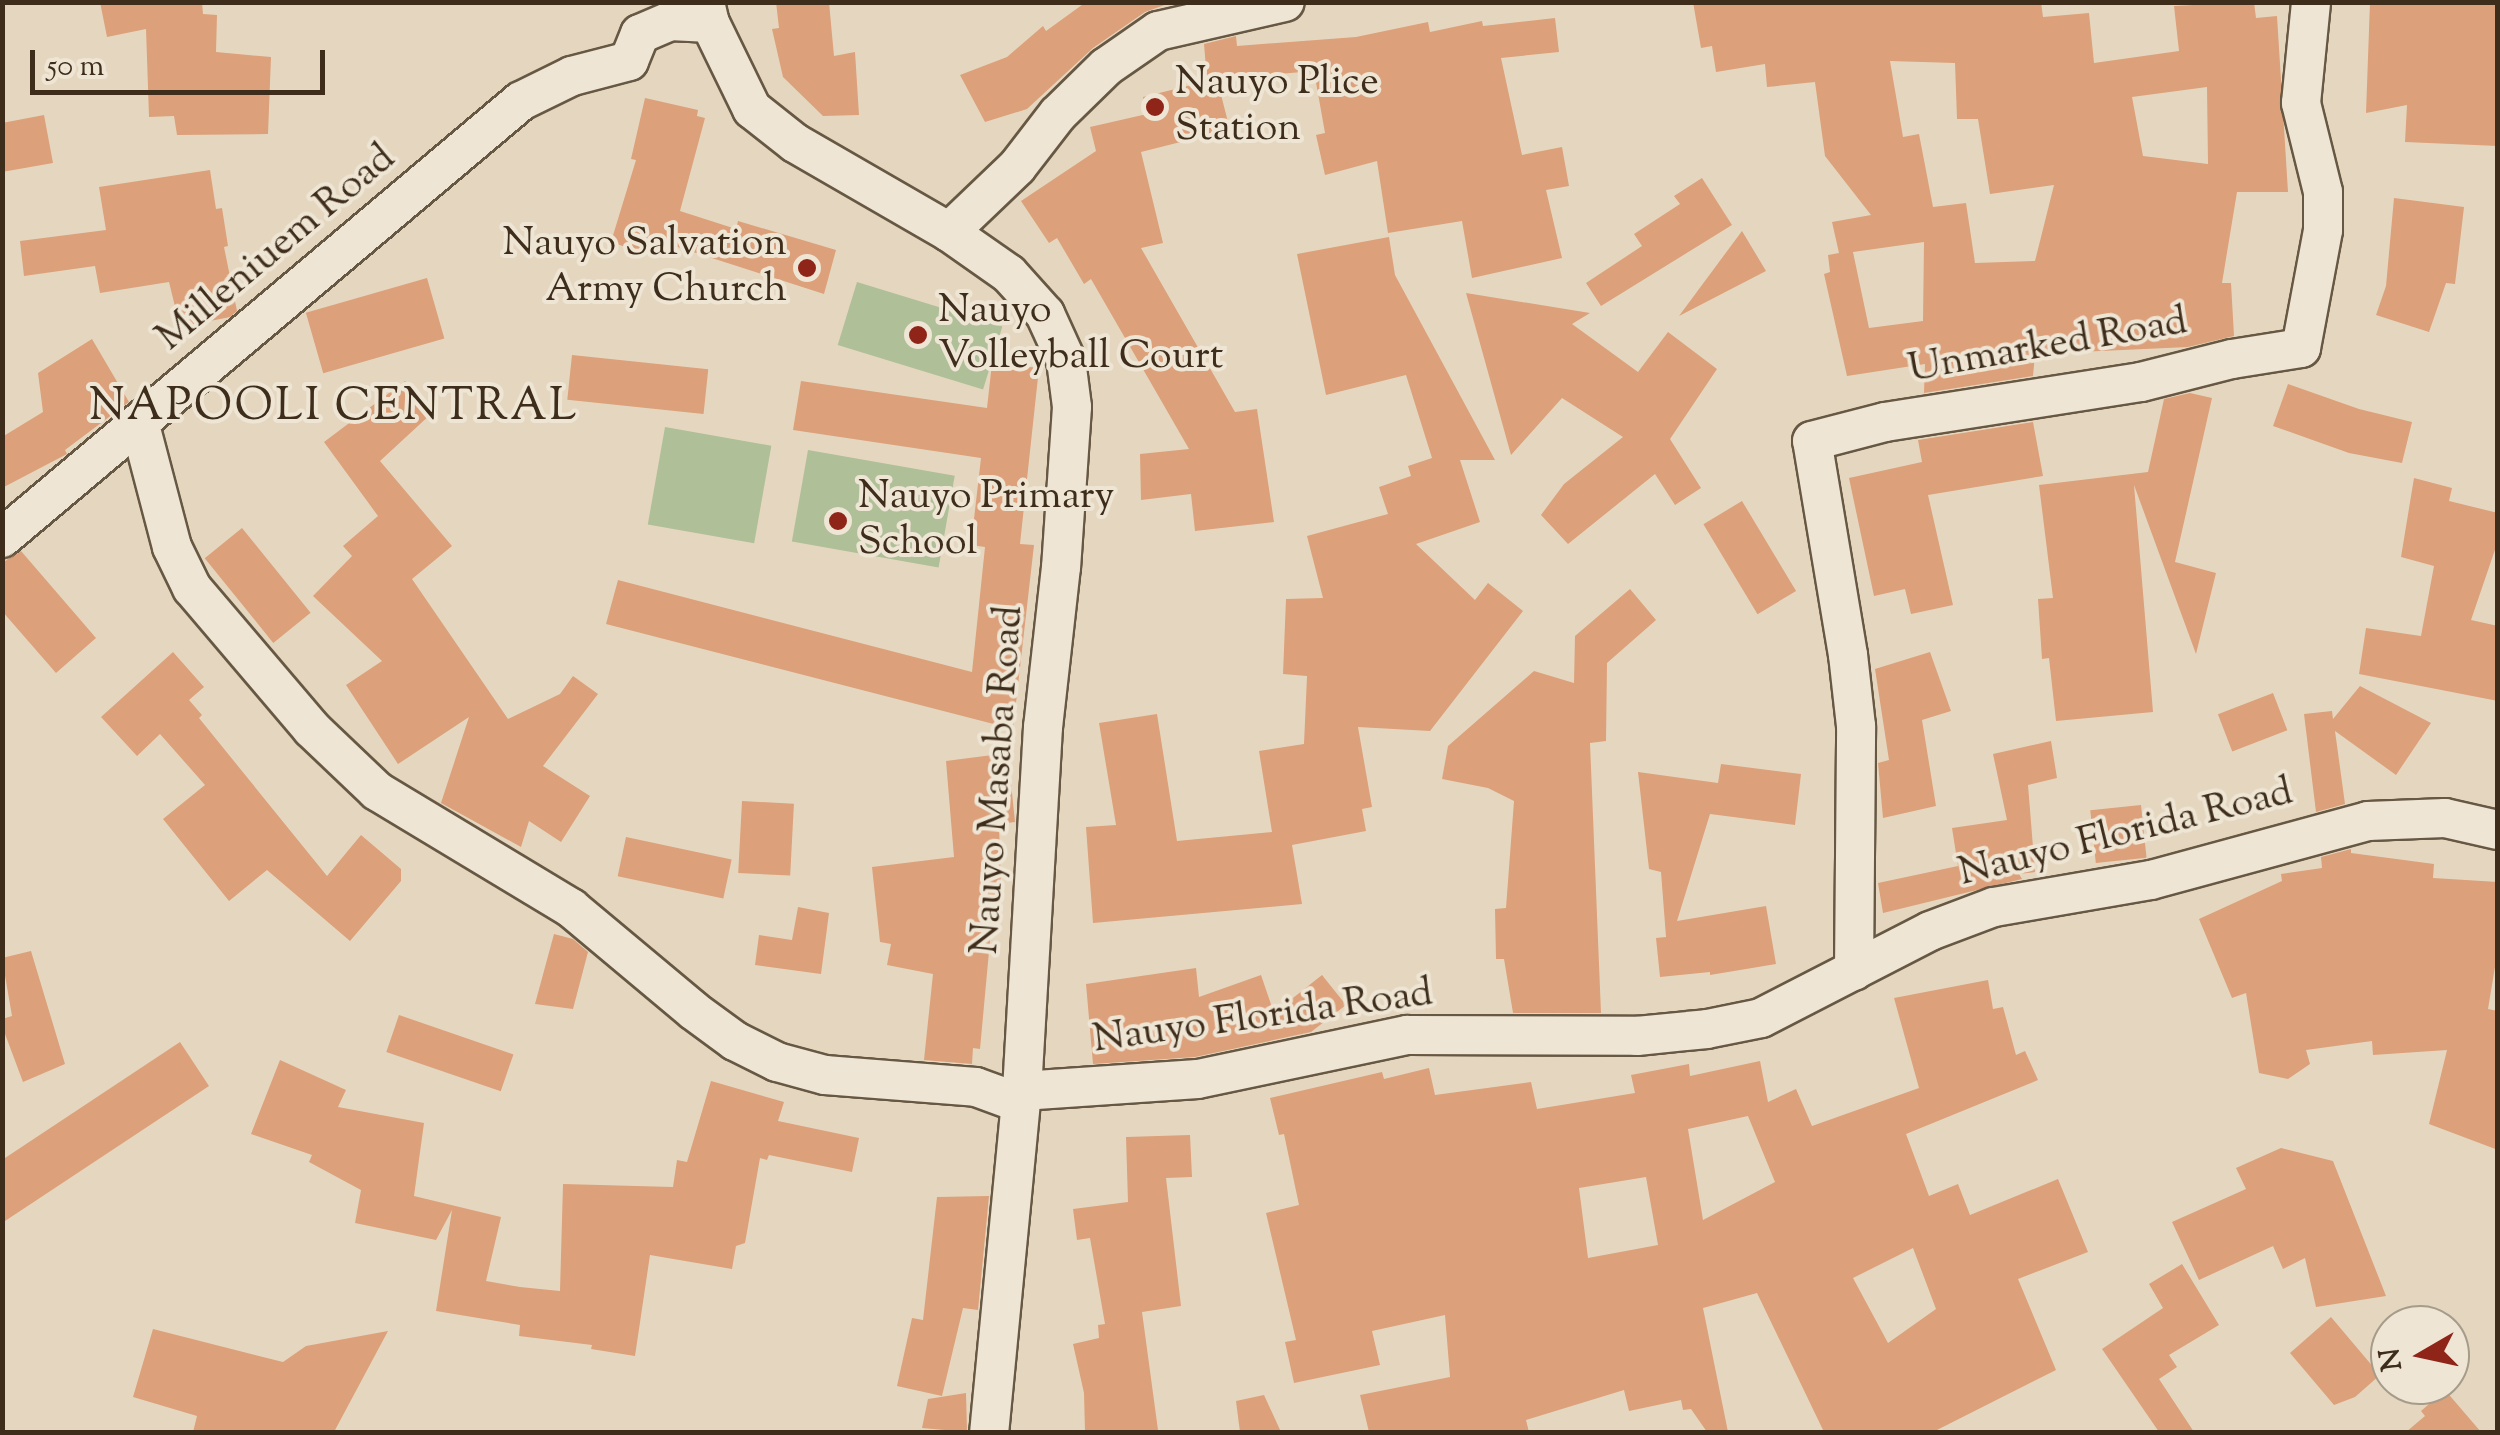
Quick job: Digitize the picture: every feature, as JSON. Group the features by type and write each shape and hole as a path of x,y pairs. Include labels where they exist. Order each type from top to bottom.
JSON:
{"street":[{"path":"949,232 1018,167 1058,114 1106,68 1158,32 1285,2"},
{"name":"Unmarked Road","path":"1854,970 1856,726 1812,440 1953,410 2068,395 2300,348 2323,230 2322,192 2300,104 2311,2"},
{"name":"Nauyo Masaba Road","path":"707,13 752,109 795,143 949,232 1009,274 1045,314 1066,360 1072,407 1061,568 1043,727 1021,1097 989,1432"},
{"name":"Milleniuem Road","path":"2,538 521,101 572,76 629,61 640,34 670,20 707,13"},
{"path":"140,425 172,547 192,588 312,729 376,791 572,908 694,1011 763,1055 825,1075 976,1087 1021,1097"},
{"name":"Nauyo Florida Road","path":"1021,1097 1198,1079 1407,1035 1638,1036 1707,1029 1761,1018 1930,931 1994,907 2186,872 2292,839 2368,822 2445,818 2498,830"}],"green space":[{"name":"Nauyo Volleyball Court","path":"857,282 1002,326 983,390 838,345"},
{"path":"665,427 771,446 754,543 648,524"},
{"path":"808,450 955,476 939,567 792,542"}],"building":[{"path":"100,2 202,2 203,14 217,15 216,52 271,57 268,134 177,135 174,116 149,117 146,29 107,37"},
{"path":"776,2 829,2 834,56 855,52 859,115 823,116 783,77 772,29 779,28"},
{"path":"1086,2 1173,2 1145,12 1093,48 1027,109 985,122 960,75 1007,57 1043,26 1046,31"},
{"path":"1693,2 2041,2 2043,17 2089,13 2094,63 2179,51 2174,6 2254,2 2256,18 2277,16 2288,192 2237,192 2222,283 2231,283 2234,336 2188,347 2035,354 2033,376 1924,393 1925,364 1847,376 1824,274 1830,272 1828,255 1839,253 1832,222 1871,215 1825,156 1815,82 1767,87 1765,64 1716,72 1712,46 1701,48","holes":["1890,61 1955,63 1957,119 1978,119 1990,194 2054,185 2035,261 1975,263 1966,203 1933,207 1919,134 1903,137","2207,87 2208,164 2143,156 2132,97","1924,242 1923,321 1869,328 1853,252"]},
{"path":"2370,2 2498,2 2498,146 2405,142 2407,105 2366,113"},
{"path":"1555,18 1559,52 1501,58 1522,155 1562,147 1569,186 1546,190 1562,258 1472,278 1462,221 1388,233 1377,161 1325,175 1316,135 1325,133 1314,71 1217,79 1229,126 1224,131 1141,152 1163,243 1141,248 1235,412 1257,409 1274,522 1195,531 1191,494 1141,500 1140,454 1189,449 1091,279 1084,284 1057,238 1049,243 1021,201 1096,151 1090,127 1147,114 1143,97 1216,79 1207,80 1204,44 1236,36 1237,46 1356,37 1428,22 1430,32 1482,21 1483,26"},
{"path":"645,98 698,110 697,116 705,118 680,211 736,229 738,221 836,250 824,294 662,242 659,250 648,247 646,254 611,242 636,160 631,159"},
{"path":"44,115 53,163 2,172 2,123"},
{"path":"210,170 216,209 222,208 228,246 224,247 237,311 230,317 180,327 169,282 100,293 95,266 24,276 20,241 106,230 99,187"},
{"path":"1702,178 1732,225 1601,306 1586,283 1642,246 1634,234 1680,204 1674,196"},
{"path":"2394,198 2464,207 2455,284 2446,283 2429,332 2376,315 2386,286"},
{"path":"1742,231 1766,271 1679,316"},
{"path":"1389,237 1395,275 1495,460 1460,460 1480,522 1416,544 1475,600 1488,583 1523,611 1430,731 1358,727 1372,807 1362,809 1366,831 1292,845 1302,904 1093,923 1086,827 1116,825 1099,723 1157,714 1177,841 1272,832 1259,751 1304,744 1307,676 1283,674 1286,599 1323,598 1307,536 1388,514 1379,487 1411,476 1408,466 1432,458 1406,375 1326,395 1297,254"},
{"path":"427,278 444,339 323,373 306,313"},
{"path":"1466,293 1590,313 1572,324 1638,372 1668,332 1717,369 1670,439 1701,488 1675,505 1655,474 1568,544 1541,515 1564,484 1623,437 1562,398 1511,455"},
{"path":"92,339 129,402 65,450 67,454 2,488 2,437 43,412 38,373"},
{"path":"572,355 708,369 704,414 567,400"},
{"path":"992,363 1039,368 1020,544 1034,545 1013,729 606,624 618,580 972,672 985,547 971,545 981,458 793,430 801,381 987,408"},
{"path":"405,381 432,413 380,461 452,546 412,579 508,719 560,694 573,676 598,694 543,766 590,796 561,842 529,821 521,847 441,803 469,717 398,764 346,685 382,661 313,596 352,556 343,546 378,516 324,442"},
{"path":"2288,384 2359,409 2412,422 2402,463 2349,453 2273,426"},
{"path":"2190,393 2212,398 2175,562 2216,573 2196,654 2134,485 2153,712 2056,721 2049,658 2042,659 2038,599 2053,598 2039,485 2148,472 2164,399"},
{"path":"2033,422 2043,476 1928,495 1953,605 1911,614 1905,589 1874,596 1849,478 1922,462 1918,440"},
{"path":"2414,478 2452,488 2449,501 2498,513 2498,541 2471,620 2498,626 2498,701 2359,674 2366,628 2421,636 2434,566 2401,557"},
{"path":"1742,501 1796,591 1758,614 1703,524"},
{"path":"242,528 311,613 273,643 205,558"},
{"path":"21,551 96,638 56,673 2,611 2,563"},
{"path":"1630,589 1656,620 1607,663 1606,741 1590,743 1601,1013 1513,1013 1504,959 1496,959 1495,909 1506,908 1514,801 1488,788 1442,779 1448,746 1534,671 1574,683 1575,636"},
{"path":"173,652 204,687 189,700 202,715 199,718 327,876 361,835 401,869 401,881 350,941 267,870 229,901 163,819 205,785 160,734 137,756 101,717"},
{"path":"1930,652 1951,711 1922,720 1936,806 1883,818 1878,763 1889,760 1875,669"},
{"path":"2360,686 2431,723 2396,775 2335,731 2345,804 2316,812 2304,714 2332,711 2333,719"},
{"path":"2273,693 2287,730 2232,751 2218,714"},
{"path":"2051,741 2057,778 2028,785 2035,872 2019,874 2022,879 1883,913 1878,883 1958,866 1952,828 2007,820 1993,754"},
{"path":"1008,753 1015,822 999,824 1002,919 992,919 980,1049 973,1048 972,1064 924,1060 933,974 887,965 891,944 880,942 872,867 954,857 946,761"},
{"path":"1721,764 1801,774 1795,825 1710,814 1677,921 1766,906 1776,964 1710,975 1660,977 1656,938 1666,937 1661,872 1649,869 1638,772 1718,783"},
{"path":"742,801 794,804 790,876 738,873"},
{"path":"2141,805 2147,858 2096,863 2090,810"},
{"path":"626,837 732,859 723,899 618,876"},
{"path":"2351,849 2351,853 2434,864 2433,878 2498,882 2498,949 2488,1009 2498,1011 2498,1150 2429,1124 2447,1050 2373,1055 2372,1041 2306,1050 2310,1064 2288,1079 2259,1073 2246,993 2232,998 2199,919 2282,881 2281,874 2322,868 2321,857"},
{"path":"798,907 829,913 821,974 755,965 759,935 792,940"},
{"path":"554,934 573,939 588,952 573,1009 535,1004"},
{"path":"31,951 65,1064 23,1082 2,1026 2,1019 12,1016 2,958"},
{"path":"1196,968 1199,997 1261,975 1274,1013 1322,975 1346,1005 1311,1032 1195,1057 1093,1064 1086,984"},
{"path":"1988,980 1993,1009 2003,1007 2016,1055 2025,1051 2038,1080 1906,1134 1929,1196 1958,1184 1970,1215 2058,1179 2088,1252 2018,1279 2056,1370 1933,1432 1824,1432 1757,1293 1703,1308 1728,1432 1707,1432 1691,1409 1683,1410 1681,1400 1629,1411 1624,1390 1526,1420 1529,1432 1369,1432 1360,1395 1450,1377 1445,1315 1372,1331 1380,1365 1294,1383 1285,1342 1296,1340 1266,1213 1299,1205 1284,1134 1279,1135 1270,1098 1382,1072 1384,1079 1429,1068 1435,1095 1531,1082 1537,1109 1635,1093 1631,1075 1689,1064 1690,1076 1760,1061 1768,1102 1796,1089 1812,1126 1919,1088 1894,998","holes":["1748,1116 1775,1182 1703,1220 1688,1129","1646,1177 1658,1245 1588,1258 1579,1188","1913,1248 1936,1309 1888,1343 1853,1278"]},
{"path":"399,1015 513,1054 501,1091 386,1052"},
{"path":"180,1042 209,1086 2,1223 2,1160"},
{"path":"280,1060 346,1090 338,1107 424,1123 414,1196 501,1217 486,1281 520,1287 560,1291 563,1184 673,1187 677,1160 687,1162 711,1081 784,1102 778,1121 859,1138 852,1172 769,1155 767,1160 760,1158 745,1243 736,1246 732,1269 650,1255 635,1356 591,1349 592,1345 519,1336 520,1325 436,1311 452,1210 436,1240 355,1223 361,1190 309,1162 312,1155 251,1134"},
{"path":"1190,1135 1192,1177 1166,1178 1181,1306 1142,1312 1158,1430 1085,1432 1084,1393 1073,1344 1099,1338 1098,1325 1105,1324 1090,1238 1077,1240 1073,1209 1128,1202 1126,1137"},
{"path":"2281,1148 2333,1161 2386,1296 2316,1307 2305,1258 2283,1269 2273,1246 2199,1280 2172,1222 2246,1189 2236,1168"},
{"path":"989,1196 978,1310 963,1308 942,1396 897,1386 912,1318 923,1320 937,1197"},
{"path":"2182,1264 2219,1325 2169,1355 2177,1367 2159,1379 2194,1432 2159,1432 2102,1349 2163,1308 2149,1284"},
{"path":"2331,1317 2370,1363 2370,1384 2355,1397 2334,1405 2290,1353"},
{"path":"153,1329 283,1362 306,1346 388,1331 334,1432 193,1432 197,1416 133,1397"},
{"path":"966,1393 967,1432 922,1428 928,1399"},
{"path":"1264,1395 1281,1432 1240,1432 1236,1401"},
{"path":"2428,1405 2458,1405 2481,1432 2406,1432 2425,1416 2421,1411"}],"place":[{"name":"Nauyo Plice Station","path":"1155,107"},
{"name":"Nauyo Salvation Army Church","path":"807,268"},
{"name":"Nauyo Volleyball Court","path":"918,335"},
{"name":"Nauyo Primary School","path":"838,521"}],"district":[{"name":"NAPOOLI CENTRAL","path":"334,409"}]}
